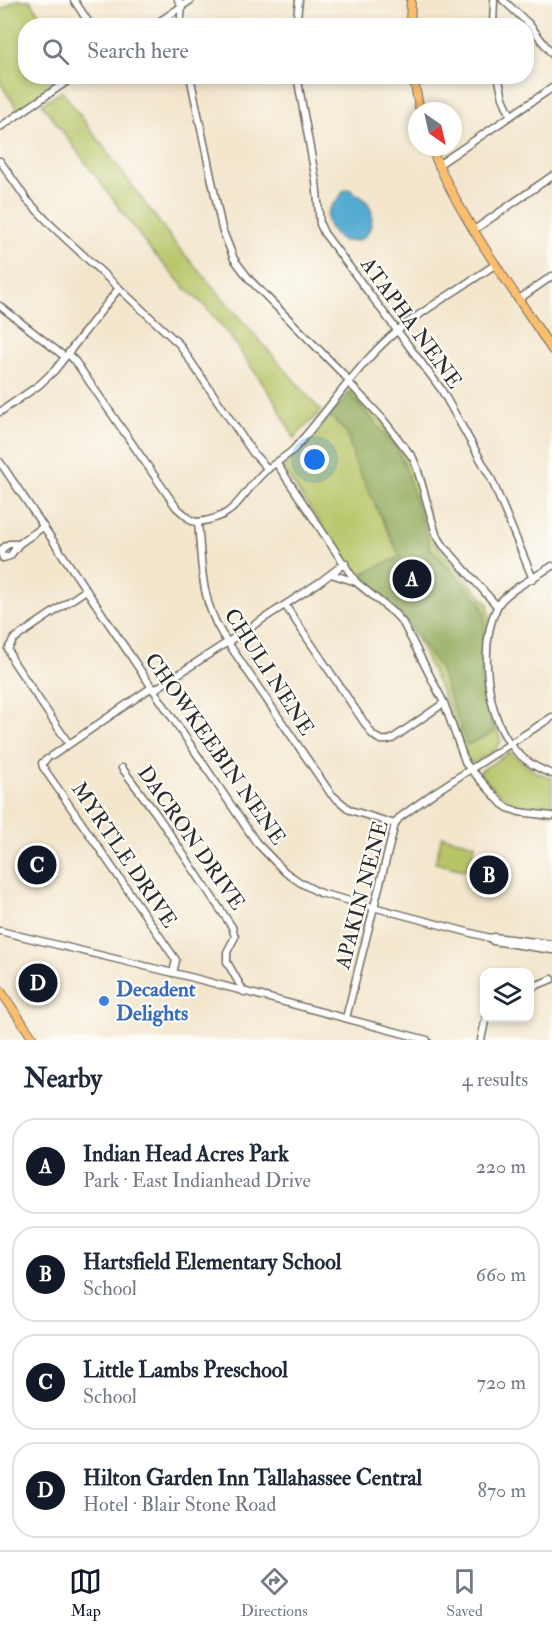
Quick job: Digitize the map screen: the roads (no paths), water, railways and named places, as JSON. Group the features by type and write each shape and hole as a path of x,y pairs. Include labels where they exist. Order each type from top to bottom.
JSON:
{"main road":[{"path":"410,18 411,0"},
{"path":"415,84 418,102"},
{"path":"434,156 452,194 552,350"},
{"path":"0,990 34,1040"}],"street":[{"path":"74,0 86,18"},
{"path":"163,18 180,3 191,0"},
{"path":"297,18 299,0"},
{"path":"493,18 494,0"},
{"path":"503,0 522,18"},
{"path":"534,31 552,54"},
{"path":"0,127 63,84"},
{"path":"192,84 222,229 234,259 250,280 382,418 413,458 436,534 442,545 497,606"},
{"name":"ATAPHA NENE","path":"298,84 316,181 320,224 329,242 345,259 441,389 485,467 533,579"},
{"path":"500,84 511,116"},
{"path":"438,165 552,88"},
{"path":"0,161 27,200 178,345 253,453 268,470"},
{"path":"474,230 552,176"},
{"path":"0,306 75,361 176,507 198,522 227,514 268,470 292,451 362,365 398,330 496,264"},
{"path":"519,299 552,276"},
{"path":"0,412 39,385 66,356 119,288"},
{"name":"CHOWKEEBIN NENE","path":"0,462 256,842 276,864 301,883 320,893 490,938 493,941 552,944"},
{"path":"276,464 357,582 403,623 444,703 466,764 508,808 552,816"},
{"name":"CHULI NENE","path":"198,522 207,604 214,622 227,642 330,794 350,810 395,824"},
{"path":"19,544 43,527"},
{"path":"86,590 14,639 8,649 13,661 69,744 332,574 345,563"},
{"path":"552,566 504,598 497,606 488,638 487,659 491,699 510,745 526,760 552,774"},
{"path":"332,574 357,582"},
{"path":"285,604 372,734 377,738 383,741 392,740 444,703"},
{"name":"APAKIN NENE","path":"346,1018 395,824 405,812 552,717"},
{"name":"MYRTLE DRIVE","path":"69,744 42,763 43,767 176,960 173,973"},
{"name":"DACRON DRIVE","path":"122,768 232,927 235,937 227,952 226,962 244,992"},
{"path":"0,931 173,973 427,1040"},
{"name":"CHOWKEEBIN NENE","path":"518,943 552,950"},
{"path":"534,986 552,979"},
{"path":"481,1040 485,1022"}],"water":[{"path":"349,189 368,204 372,221 365,236 361,239 342,241 331,230 327,217 343,191"}],"place":[{"name":"Indian Head Acres Park","path":"412,579"},
{"name":"Little Lambs Preschool","path":"37,865"},
{"name":"Hartsfield Elementary School","path":"489,875"},
{"name":"Hilton Garden Inn Tallahassee Central","path":"38,983"},
{"name":"Decadent Delights","path":"104,1001"}]}
